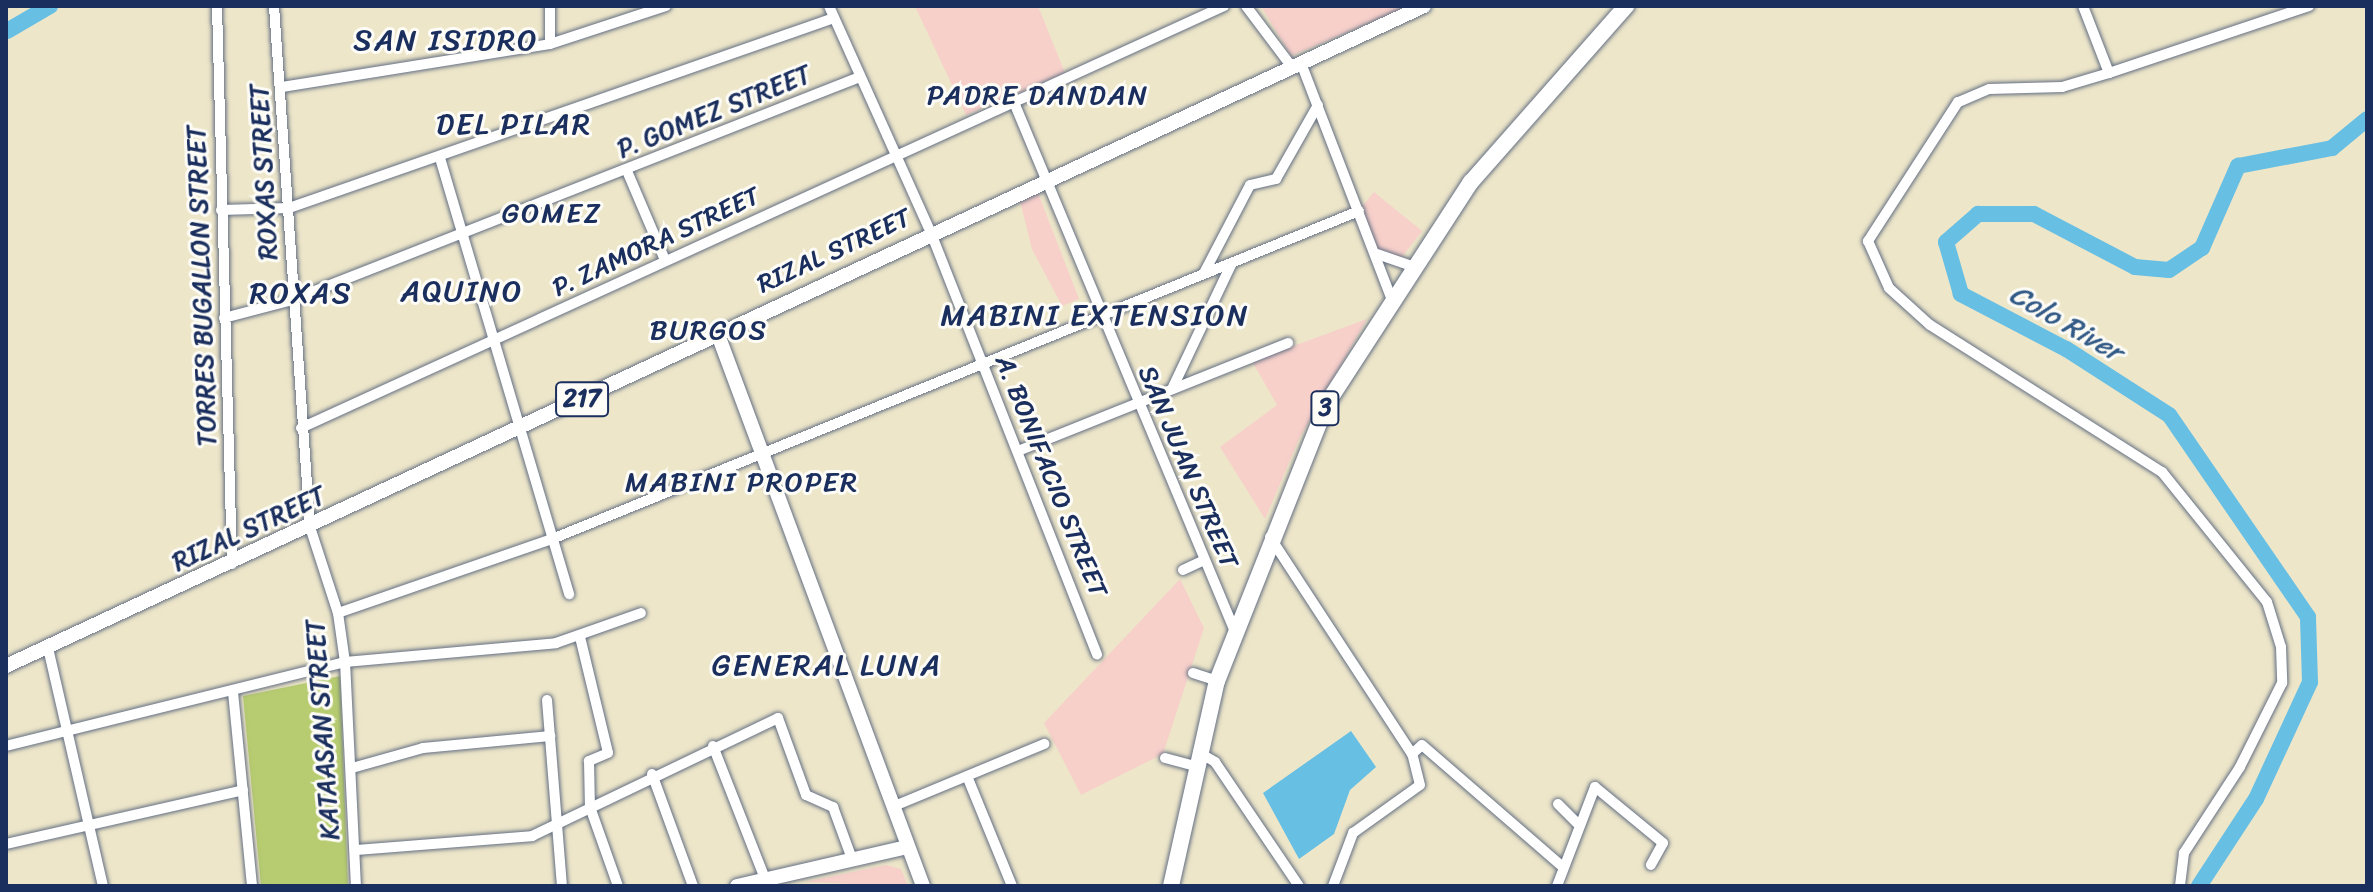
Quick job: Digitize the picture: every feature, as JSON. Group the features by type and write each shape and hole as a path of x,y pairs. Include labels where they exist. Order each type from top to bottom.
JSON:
{"highway":[{"name":"3","path":"1171,886 1196,759 1217,681 1269,535 1326,405 1411,266 1540,98 1626,6"}],"main road":[{"name":"RIZAL STREET","path":"6,666 523,429 717,332 1424,6"},
{"path":"717,332 760,456 923,886"},
{"path":"737,886 907,847"}],"street":[{"name":"TORRES BUGALLON STREET","path":"217,6 232,564"},
{"name":"ROXAS STREET","path":"274,6 310,527"},
{"path":"550,6 550,44"},
{"path":"282,87 550,44 666,6"},
{"name":"A. BONIFACIO STREET","path":"829,6 931,233 1097,655"},
{"name":"P. ZAMORA STREET","path":"301,428 494,344 665,260 1224,6"},
{"path":"1246,6 1296,65 1318,105 1377,254 1391,298"},
{"path":"2083,6 2109,73"},
{"path":"2180,886 2184,853 2240,767 2282,683 2281,647 2267,602 2162,472 1930,325 1889,288 1868,241 1958,102 1989,89 2062,87 2309,6"},
{"path":"221,210 289,208 440,158 834,18"},
{"name":"P. GOMEZ STREET","path":"224,318 292,300 860,77"},
{"name":"SAN JUAN STREET","path":"1013,100 1099,316 1234,629"},
{"path":"1204,273 1250,185 1276,179 1318,105"},
{"path":"440,158 460,236 523,429 569,594"},
{"path":"627,171 665,260"},
{"path":"338,613 552,539 1359,211"},
{"path":"1377,254 1411,266"},
{"path":"1173,387 1232,263"},
{"path":"1018,451 1288,343"},
{"name":"KATAASAN STREET","path":"310,527 338,613 345,662 356,886"},
{"path":"1269,535 1412,754 1420,785 1353,833 1333,886"},
{"path":"1183,570 1204,560"},
{"path":"6,746 345,662 580,637 641,613"},
{"path":"580,637 608,753 589,761 590,807 618,886"},
{"path":"48,648 103,886"},
{"path":"1193,673 1217,681"},
{"path":"233,692 251,886"},
{"path":"547,700 562,886"},
{"path":"355,850 532,836 557,826 652,774 778,718 806,795 833,807 852,859"},
{"path":"352,768 423,748 550,736"},
{"path":"892,807 969,781 1044,744"},
{"path":"1412,754 1422,745 1563,867"},
{"path":"713,746 765,879"},
{"path":"1165,758 1215,762 1299,886"},
{"path":"652,774 693,886"},
{"path":"969,781 1012,886"},
{"path":"1557,886 1595,787 1663,843 1651,865"},
{"path":"6,844 243,790"},
{"path":"1558,804 1579,825"}],"shaded area":[{"path":"915,6 1038,6 1065,73 966,115"},
{"path":"1261,6 1409,6 1291,56"},
{"path":"1374,192 1422,231 1399,261 1377,250 1360,209"},
{"path":"1038,193 1079,299 1062,306 1032,249 1020,201"},
{"path":"1367,319 1299,439 1265,519 1220,447 1277,405 1252,361"},
{"path":"1180,579 1204,628 1163,754 1081,795 1044,723"},
{"path":"886,865 901,869 908,886 804,882"}],"green space":[{"path":"340,676 348,886 261,886 243,696"}],"water":[{"path":"1351,731 1376,767 1350,790 1334,834 1299,859 1263,793"}],"waterway":[{"path":"7,31 50,6"},
{"name":"Colo River","path":"2199,886 2256,799 2310,682 2308,617 2169,415 2066,349 1961,294 1946,242 1978,214 2034,214 2135,267 2169,270 2202,248 2238,166 2332,148 2367,119"}],"district":[{"name":"SAN ISIDRO","path":"446,40"},
{"name":"PADRE DANDAN","path":"1038,95"},
{"name":"DEL PILAR","path":"514,124"},
{"name":"GOMEZ","path":"552,213"},
{"name":"AQUINO","path":"462,291"},
{"name":"ROXAS","path":"301,293"},
{"name":"MABINI EXTENSION","path":"1095,315"},
{"name":"BURGOS","path":"709,330"},
{"name":"MABINI PROPER","path":"742,482"},
{"name":"GENERAL LUNA","path":"827,665"}]}
